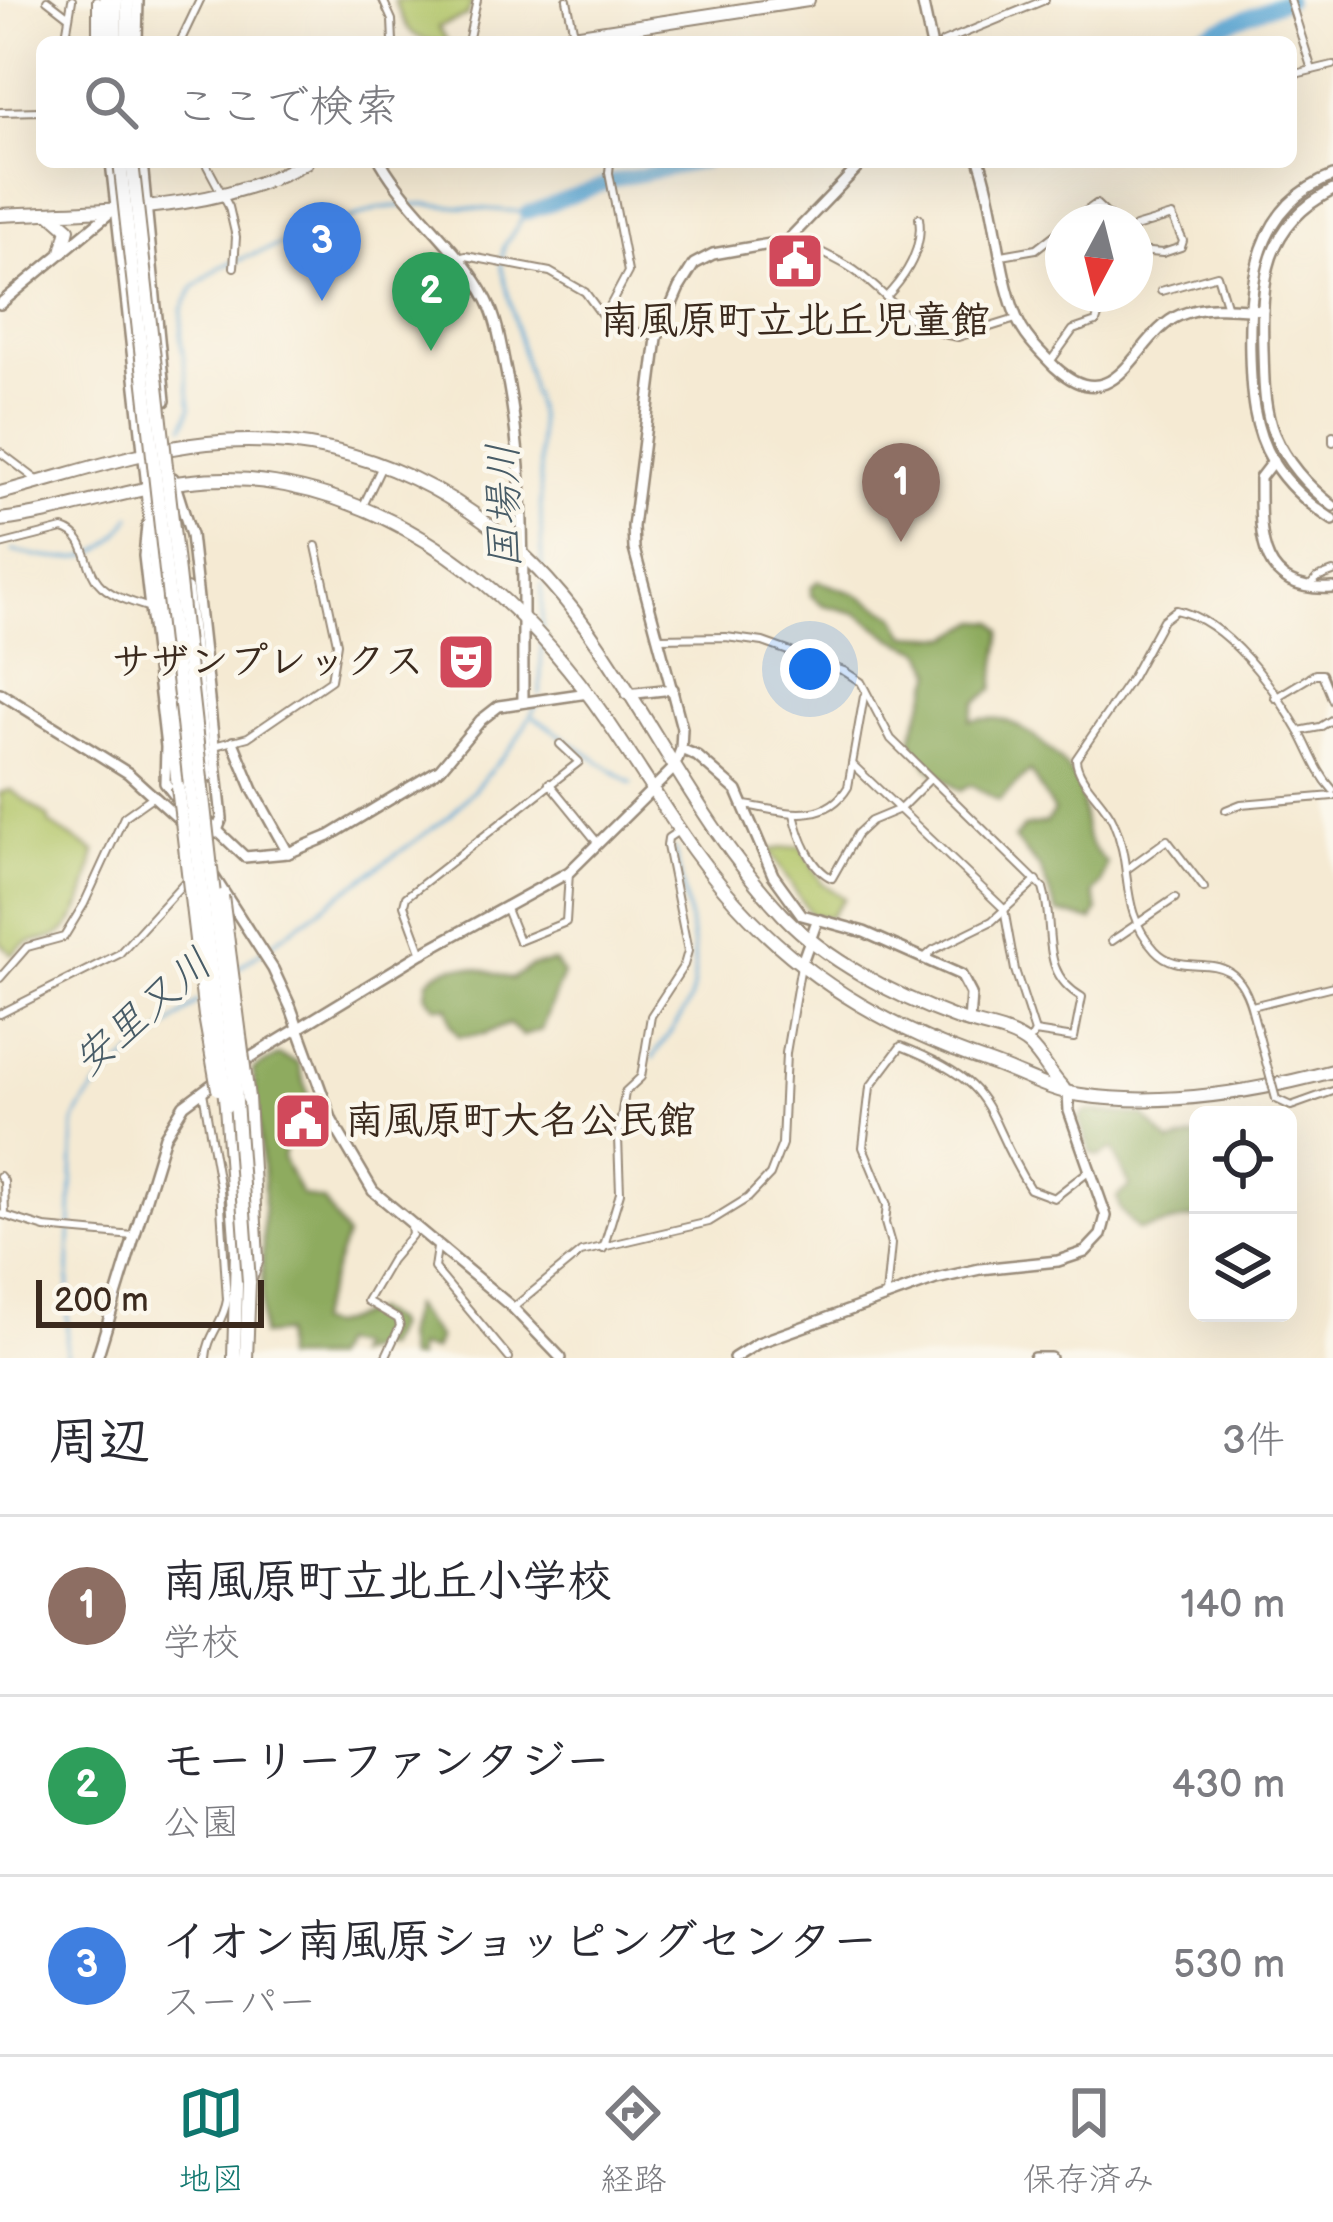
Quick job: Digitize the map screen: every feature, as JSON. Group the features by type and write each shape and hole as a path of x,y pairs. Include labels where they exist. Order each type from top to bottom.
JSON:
{"highway":[{"path":"101,0 101,36"},
{"path":"115,36 116,0"},
{"path":"127,36 128,0"},
{"path":"564,36 613,35 808,0"},
{"path":"117,168 226,1106 246,1358"},
{"path":"133,168 234,1074 249,1282"},
{"path":"0,215 225,196 295,168"},
{"path":"42,213 57,216 68,229 62,252"},
{"path":"0,494 170,448 242,441 297,442 383,464 456,502 548,580 598,645 741,865 783,914 809,938 905,996 969,1023 1032,1038 1068,1092"},
{"path":"0,520 147,492 173,482 223,478 317,493 362,508 450,555 523,618 588,693 678,831 737,904 801,965 863,1007 914,1034 1068,1092 1122,1098 1180,1096 1333,1071"},
{"path":"173,482 251,1129 256,1259 242,1339 234,1358"},
{"path":"147,492 209,1050 226,1106"}],"street":[{"path":"47,0 69,17"},
{"path":"66,36 72,0"},
{"path":"137,36 138,0"},
{"path":"183,36 202,0"},
{"path":"383,0 393,36"},
{"path":"469,36 477,0"},
{"path":"567,0 574,34"},
{"path":"922,0 930,36"},
{"path":"958,36 1045,0"},
{"path":"1290,0 1312,70"},
{"path":"1297,74 1333,65"},
{"path":"0,112 36,111"},
{"path":"116,168 116,207 147,492 143,548 166,746 165,783 245,857 288,853 329,836 428,777 450,760 489,713 526,701 588,693"},
{"path":"0,1015 119,955 164,906 222,818 191,536 173,482 142,168"},
{"path":"209,168 225,196 236,237 234,265"},
{"path":"385,168 484,296 499,338 520,453 528,559 523,618 526,701"},
{"path":"603,320 628,272 609,168"},
{"path":"97,1358 170,1125 184,1106 422,953 569,872 674,768 682,728 636,561 633,527 657,338 694,264 712,254 771,247 794,237 860,168"},
{"path":"981,168 1016,319 1050,362 1082,384 1120,376 1170,321 1195,310 1263,310"},
{"path":"1333,176 1297,196 1274,221 1256,263 1250,309 1252,403 1272,461 1300,495 1333,520"},
{"path":"1333,190 1304,207 1277,242 1266,272 1263,310 1267,410 1283,452 1306,484 1333,506"},
{"path":"0,304 116,207"},
{"path":"1153,222 1172,216 1183,241 1181,248 1153,252"},
{"path":"886,297 908,272 921,230 919,218"},
{"path":"794,237 849,266 904,317 953,338 1016,319"},
{"path":"1000,255 1036,249 1045,242"},
{"path":"457,259 466,256 550,272 585,292 603,320 657,338"},
{"path":"1161,291 1217,275 1227,308"},
{"path":"1050,362 1073,330 1096,322 1100,312"},
{"path":"0,452 40,483"},
{"path":"1283,452 1260,478 1266,553 1282,577 1308,588 1333,588"},
{"path":"362,508 383,464"},
{"path":"0,545 70,530 79,536 94,579 105,589 151,608"},
{"path":"214,746 248,737 331,680 337,643 316,546"},
{"path":"1308,588 1333,572"},
{"path":"1333,793 1299,731 1242,652 1210,623 1176,610 1163,620 1075,765 1113,820 1136,925 1163,958 1226,969 1237,978 1252,1010 1276,1099 1291,1106 1333,1090"},
{"path":"659,638 763,642 844,671 861,682 891,739 1036,880 1048,902 1051,962 1058,978 1082,998 1074,1038 1032,1038 1004,909 852,764"},
{"path":"1275,698 1322,674 1333,701"},
{"path":"627,694 673,689"},
{"path":"746,805 794,814 828,808 841,799 864,692"},
{"path":"0,693 99,753 155,795 189,830 264,954 299,1028 332,1121 373,1191 513,1308 562,1358"},
{"path":"1299,731 1333,719"},
{"path":"232,742 288,853"},
{"path":"422,953 404,905 406,897 578,762 560,744"},
{"path":"681,749 737,791 773,875 802,915 864,932 961,975 971,994 969,1023"},
{"path":"794,814 806,850 823,876 832,878 857,834 871,821 900,809 930,779"},
{"path":"549,783 600,844"},
{"path":"1226,810 1240,804 1333,793"},
{"path":"0,978 27,947 64,937 124,818 155,795"},
{"path":"603,1249 620,1193 618,1138 625,1092 641,1076 651,1016 688,951 667,846 668,838 678,831"},
{"path":"1126,868 1167,840 1204,888"},
{"path":"506,909 519,940 566,922 569,872"},
{"path":"924,958 975,932 1036,880"},
{"path":"1112,941 1175,898"},
{"path":"513,1308 581,1252 710,1222 748,1198 770,1175 782,1144 786,1052 801,965 817,921"},
{"path":"1252,1010 1333,986"},
{"path":"886,1295 891,1244 885,1222 887,1205 863,1147 869,1087 901,1046 941,1062 980,1090 1030,1190 1054,1198 1091,1168"},
{"path":"203,1090 220,1190 226,1300 225,1314 206,1346 206,1358"},
{"path":"734,1358 758,1343 886,1295 980,1269 1058,1261 1085,1252 1101,1235 1106,1216 1069,1111 1068,1092"},
{"path":"0,1176 4,1181 2,1214 45,1228 134,1236"},
{"path":"385,1358 400,1326 398,1319 367,1301 412,1234 411,1226"},
{"path":"437,1248 434,1268 509,1358"},
{"path":"1034,1358 1050,1358"}],"green space":[{"path":"394,0 473,0 467,16 438,27 444,36 416,36"},
{"path":"818,581 856,594 896,616 906,635 950,637 979,621 995,622 1002,631 993,690 976,702 970,720 1010,722 1048,748 1070,772 1081,795 1088,838 1107,864 1093,893 1098,910 1092,921 1057,912 1040,868 1014,839 1024,827 1046,823 1054,812 1030,771 999,801 971,785 960,791 928,767 911,739 934,672 923,651 893,639 859,614 824,605 811,596"},
{"path":"11,790 48,817 50,824 95,852 83,900 71,923 54,937 27,943 12,955 0,942 0,793"},
{"path":"801,846 822,883 844,898 830,917 811,915 769,850"},
{"path":"554,962 563,974 541,1030 523,1036 509,1024 484,1034 459,1036 448,1007 435,1006 426,995 428,980 448,968 468,967 512,979 531,966"},
{"path":"279,1055 298,1063 312,1106 288,1116 294,1138 286,1141 283,1158 301,1195 324,1201 346,1237 315,1323 328,1326 374,1311 395,1327 384,1348 353,1355 356,1346 338,1343 331,1358 283,1358 283,1333 261,1335 264,1182 253,1070"},
{"path":"1087,1111 1144,1116 1170,1143 1189,1138 1189,1219 1138,1230 1120,1209 1117,1197 1130,1186 1113,1149 1099,1156 1091,1153 1079,1119"},
{"path":"412,1306 438,1338 433,1350 416,1347 417,1358 407,1358 404,1336"}],"waterway":[{"name":"国場川","path":"1197,36 1288,0"},
{"name":"国場川","path":"526,213 616,180 674,168"},
{"path":"184,426 191,407 181,341 182,310 193,288 220,267 379,208 423,204 524,212"},
{"name":"国場川","path":"526,213 504,246 501,265 539,419 542,568"},
{"path":"13,551 81,558 107,545 131,516"},
{"name":"国場川","path":"542,584 542,628"},
{"name":"国場川","path":"540,694 542,644"},
{"name":"国場川","path":"238,968 451,815 514,744 538,703"},
{"path":"534,717 632,784"},
{"path":"653,1058 689,1002 695,969 674,849"},
{"name":"安里又川","path":"66,1358 74,1125 93,1092 198,1001"}],"place":[{"name":"南風原町立北丘児童館","path":"795,261"},
{"name":"イオン南風原ショッピングセンター","path":"322,301"},
{"name":"モーリーファンタジー","path":"431,351"},
{"name":"南風原町立北丘小学校","path":"901,542"},
{"name":"サザンプレックス","path":"466,662"},
{"name":"南風原町大名公民館","path":"303,1121"}]}
